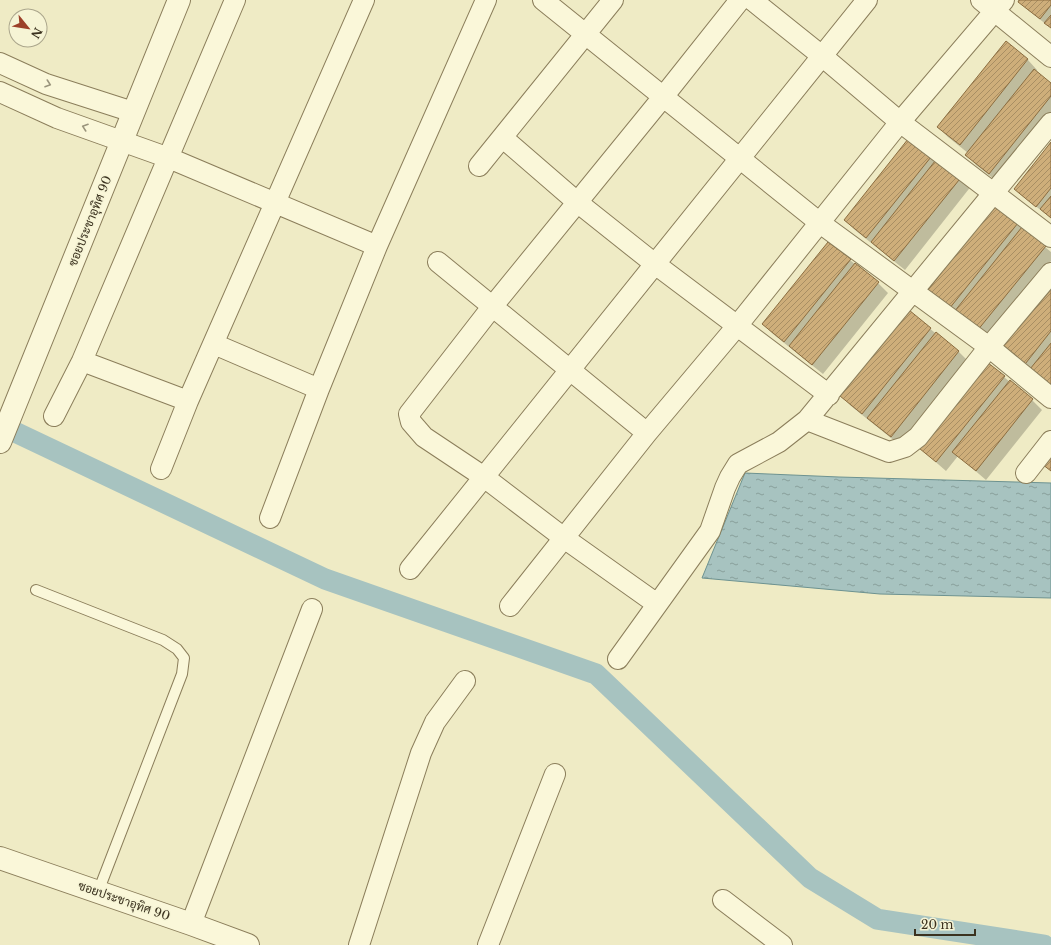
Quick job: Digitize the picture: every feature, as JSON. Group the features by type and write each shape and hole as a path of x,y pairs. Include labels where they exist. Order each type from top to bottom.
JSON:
{"street":[{"name":"ซอยประชาอุทิศ 90","path":"0,442 14,404 180,0"},
{"path":"54,416 82,361 235,0"},
{"path":"161,469 188,401 276,204 364,0"},
{"path":"270,518 318,389 377,246 486,0"},
{"path":"543,0 820,223 989,347 1051,398"},
{"path":"479,166 613,0"},
{"path":"657,604 564,538 484,477 424,437 411,422 409,414 492,307 740,0"},
{"path":"752,0 822,56 900,122 1051,238"},
{"path":"410,569 867,0"},
{"path":"510,606 647,433 737,326 820,223 993,4 1051,57"},
{"path":"0,63 46,84 134,112"},
{"path":"21,73 5,94 57,118 169,158 377,246"},
{"path":"618,658 710,531 725,488 738,464 779,442 808,420 1051,123"},
{"path":"502,138 655,264 829,395"},
{"path":"438,262 647,433"},
{"path":"808,420 889,452 905,447 918,437 989,347 1051,273"},
{"path":"214,344 318,389"},
{"path":"82,361 188,401"},
{"path":"1026,473 1051,441"},
{"path":"191,924 312,609"},
{"path":"359,945 420,753 435,722 465,682"},
{"path":"488,945 555,774"},
{"name":"ซอยประชาอุทิศ 90","path":"0,858 248,945"},
{"path":"723,900 761,938 782,945"}],"lane":[{"path":"36,590 163,640 177,649 184,658 182,674 98,892"}],"water":[{"path":"745,473 1051,483 1051,598 880,594 702,578"}],"building":[{"path":"1019,0 1051,0 1051,5 1040,19 1018,2"},
{"path":"1051,15 1051,28 1044,23"},
{"path":"1006,41 1028,59 960,145 937,127"},
{"path":"1034,69 1051,83 1051,96 989,174 965,155"},
{"path":"912,134 935,152 866,238 844,220"},
{"path":"1051,142 1051,188 1036,207 1014,189"},
{"path":"939,156 963,175 894,261 871,242"},
{"path":"1051,196 1051,218 1040,209"},
{"path":"995,205 1018,223 949,309 927,291"},
{"path":"1022,227 1046,246 977,331 954,312"},
{"path":"828,242 851,259 784,342 762,324"},
{"path":"855,263 879,282 812,365 789,346"},
{"path":"1051,286 1051,331 1022,368 1000,350"},
{"path":"909,310 931,328 862,414 840,396"},
{"path":"936,332 959,351 891,437 867,418"},
{"path":"1051,343 1051,391 1026,374"},
{"path":"983,359 1005,376 936,462 914,444"},
{"path":"1010,380 1033,399 976,471 952,452"},
{"path":"1051,445 1051,471 1038,461"}],"waterway":[{"path":"0,425 325,579 596,674 810,878 877,919 1044,945"}]}
